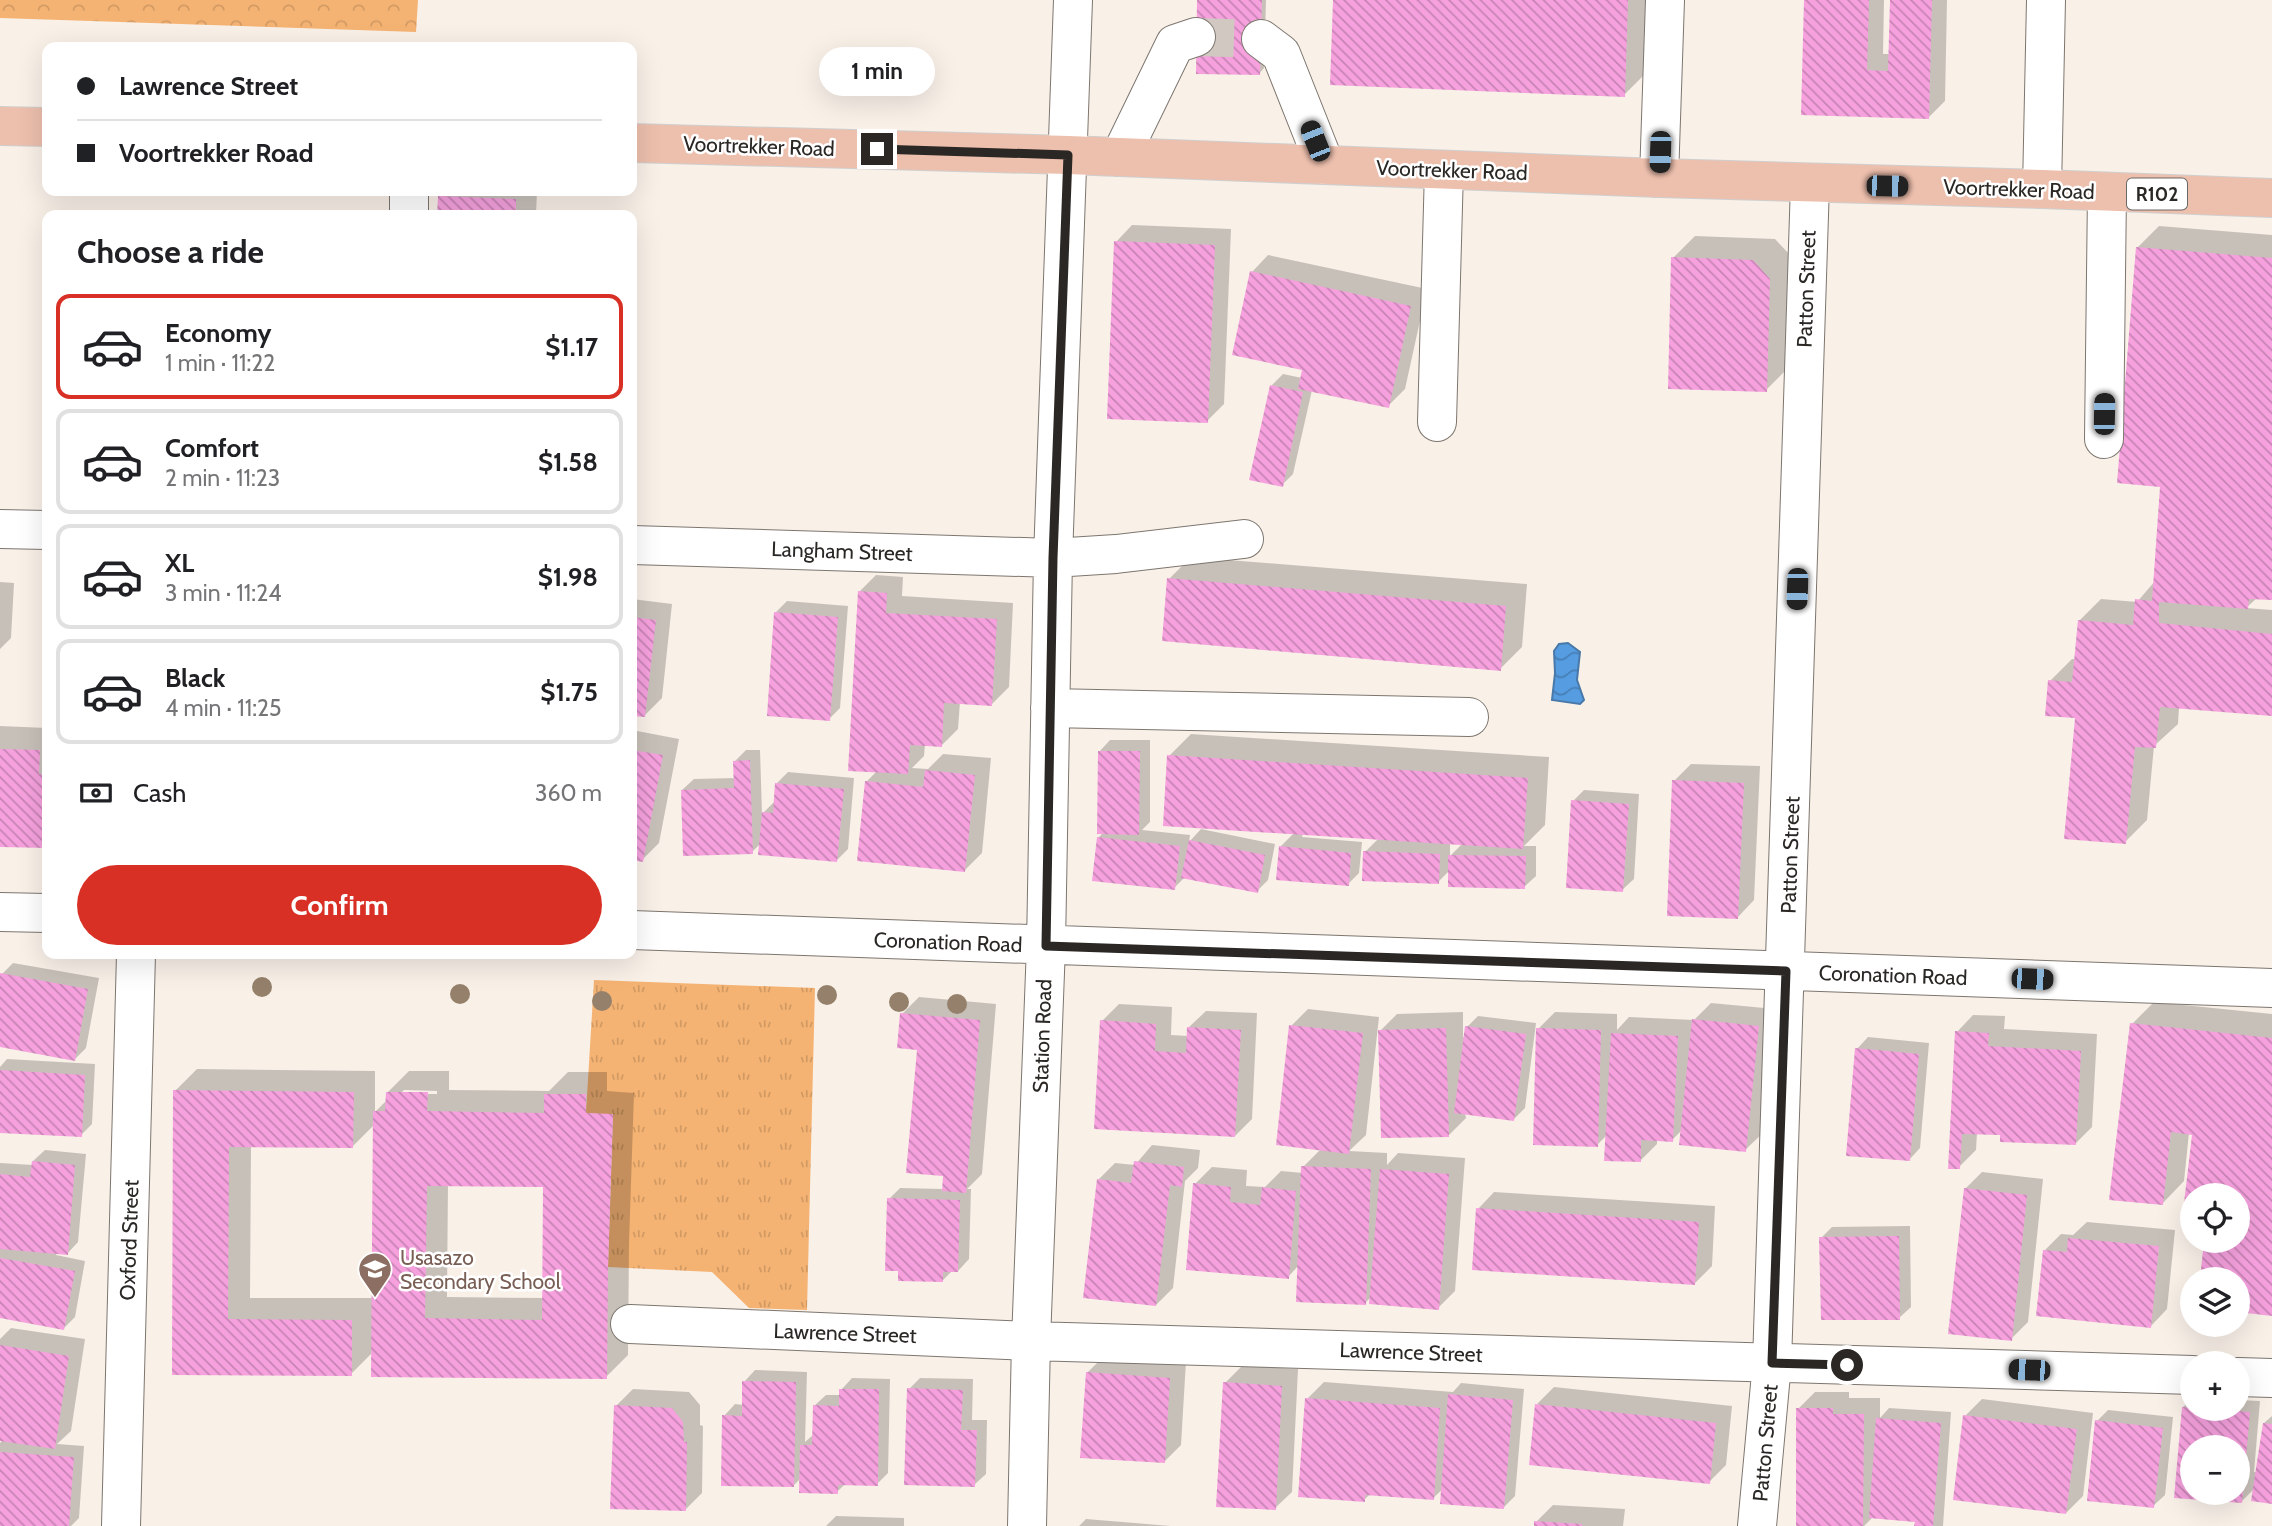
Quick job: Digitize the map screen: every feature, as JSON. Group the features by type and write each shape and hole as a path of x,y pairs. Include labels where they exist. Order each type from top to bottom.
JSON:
{"main road":[{"path":"0,126 42,127"},
{"name":"Voortrekker Road","path":"637,143 1068,155 1810,184 2272,198"}],"street":[{"name":"Station Road","path":"1027,1526 1046,946 1053,558 1073,0"},
{"path":"1659,178 1665,0"},
{"path":"2042,189 2046,0"},
{"path":"1120,157 1175,44 1196,37"},
{"path":"1261,39 1281,54 1325,165"},
{"path":"1437,422 1444,170"},
{"name":"Patton Street","path":"1757,1526 1772,1363 1810,184"},
{"path":"2104,439 2108,192"},
{"path":"0,529 42,530"},
{"name":"Langham Street","path":"637,545 1053,558 1115,554 1244,539"},
{"path":"1050,708 1469,717"},
{"path":"0,912 42,913"},
{"name":"Coronation Road","path":"637,930 2272,988"},
{"name":"Oxford Street","path":"121,1526 136,959"},
{"name":"Lawrence Street","path":"630,1324 1031,1341 2180,1375"},
{"path":"2250,1377 2272,1378"}],"green space":[{"path":"0,0 418,0 416,32 0,18"},
{"path":"594,980 815,988 807,1310 749,1308 712,1272 608,1267 613,1115 586,1113"}],"water":[{"path":"1568,643 1580,652 1577,680 1584,700 1580,704 1552,700 1554,651 1559,644"}],"building":[{"path":"1197,0 1262,0 1260,75 1196,74"},
{"path":"1333,0 1628,0 1625,97 1330,85"},
{"path":"1804,0 1869,0 1867,70 1888,71 1890,0 1932,0 1929,119 1801,115"},
{"path":"438,196 516,199 516,210 437,210"},
{"path":"1114,241 1215,245 1208,423 1107,419"},
{"path":"2136,247 2272,258 2272,600 2249,599 2248,609 2159,602 2159,623 2272,634 2272,716 2160,707 2156,748 2135,747 2126,844 2064,839 2075,718 2045,716 2048,680 2072,682 2078,620 2133,625 2135,599 2152,601 2160,487 2117,483"},
{"path":"1671,257 1753,260 1770,279 1767,392 1668,389"},
{"path":"1250,271 1411,306 1389,408 1298,389 1302,370 1232,355"},
{"path":"1270,385 1303,392 1283,487 1249,480"},
{"path":"1167,578 1506,606 1501,671 1162,641"},
{"path":"858,591 887,593 886,613 997,619 992,706 944,703 942,747 910,745 908,774 848,771"},
{"path":"774,612 838,617 830,721 767,716"},
{"path":"637,618 656,620 645,717 637,716"},
{"path":"0,749 40,750 42,848 0,847"},
{"path":"637,751 663,755 643,862 637,861"},
{"path":"1098,751 1140,751 1139,835 1097,834"},
{"path":"1167,755 1528,778 1523,849 1163,826"},
{"path":"750,760 753,854 683,856 681,790 734,788 733,761"},
{"path":"925,770 975,775 965,872 857,861 865,781 923,787"},
{"path":"1672,780 1744,783 1738,919 1667,916"},
{"path":"775,783 844,789 837,862 758,855 762,812 773,813"},
{"path":"1571,800 1629,804 1623,892 1566,888"},
{"path":"1097,837 1180,846 1175,890 1092,881"},
{"path":"1189,840 1265,855 1258,893 1181,878"},
{"path":"1279,846 1351,853 1349,886 1276,880"},
{"path":"1363,851 1440,854 1439,884 1362,881"},
{"path":"1448,855 1526,856 1525,889 1448,887"},
{"path":"0,973 88,989 75,1061 0,1047"},
{"path":"900,1013 980,1020 966,1193 942,1191 943,1176 906,1173 917,1050 897,1048"},
{"path":"1692,1019 1759,1026 1746,1152 1679,1145"},
{"path":"1100,1020 1156,1024 1155,1051 1186,1053 1187,1027 1241,1030 1235,1137 1094,1129"},
{"path":"2130,1023 2272,1038 2272,1316 2250,1313 2250,1267 2201,1267 2203,1253 2250,1253 2250,1183 2186,1183 2192,1135 2171,1132 2163,1205 2109,1200"},
{"path":"1289,1025 1363,1033 1349,1154 1276,1145"},
{"path":"1465,1026 1526,1034 1514,1121 1454,1113"},
{"path":"1446,1028 1449,1137 1381,1138 1378,1030"},
{"path":"1536,1028 1601,1030 1598,1147 1533,1145"},
{"path":"1955,1031 1989,1033 1988,1046 2081,1051 2076,1145 2000,1142 2000,1135 1962,1134 1960,1169 1948,1169"},
{"path":"1611,1033 1678,1036 1673,1142 1641,1140 1641,1162 1604,1161"},
{"path":"1855,1048 1919,1054 1910,1161 1846,1156"},
{"path":"0,1070 85,1075 82,1137 0,1133"},
{"path":"173,1090 354,1092 353,1148 229,1147 228,1319 352,1320 352,1376 172,1375"},
{"path":"386,1092 428,1092 427,1111 544,1113 544,1094 586,1094 586,1113 613,1114 607,1379 371,1377 373,1111 385,1111","holes":["427,1186 543,1187 542,1320 425,1318"]},
{"path":"32,1161 75,1165 68,1255 0,1249 0,1174 30,1177"},
{"path":"1134,1161 1184,1167 1182,1187 1170,1185 1156,1306 1083,1298 1097,1179 1131,1183"},
{"path":"1301,1166 1371,1169 1366,1305 1296,1302"},
{"path":"1380,1169 1449,1174 1439,1310 1369,1304"},
{"path":"1193,1183 1231,1187 1230,1202 1260,1205 1262,1187 1296,1191 1289,1279 1186,1270"},
{"path":"1964,1188 2027,1195 2012,1341 1948,1334"},
{"path":"887,1198 960,1200 958,1272 943,1272 943,1282 898,1281 898,1271 885,1271"},
{"path":"1476,1208 1699,1222 1695,1285 1472,1270"},
{"path":"1899,1236 1900,1320 1821,1320 1819,1237"},
{"path":"2068,1238 2159,1246 2151,1328 2036,1316 2043,1250 2067,1252"},
{"path":"0,1258 75,1271 64,1330 0,1318"},
{"path":"0,1345 69,1356 55,1449 0,1441"},
{"path":"1086,1372 1170,1378 1165,1463 1080,1458"},
{"path":"742,1381 796,1382 794,1487 721,1486 722,1415 742,1416"},
{"path":"1223,1382 1282,1386 1276,1510 1216,1507"},
{"path":"907,1388 963,1390 961,1430 977,1430 975,1487 904,1485"},
{"path":"839,1389 879,1389 878,1486 838,1485 838,1494 799,1493 800,1445 812,1445 813,1405 839,1406"},
{"path":"1448,1394 1513,1400 1504,1509 1440,1504"},
{"path":"1305,1398 1440,1408 1434,1500 1365,1495 1365,1502 1298,1497"},
{"path":"1535,1404 1716,1423 1710,1484 1529,1465"},
{"path":"614,1405 672,1408 683,1422 684,1442 687,1442 686,1511 610,1509"},
{"path":"1796,1408 1833,1408 1833,1414 1864,1414 1863,1526 1796,1526"},
{"path":"1963,1415 2077,1429 2066,1514 1953,1500"},
{"path":"1876,1418 1941,1423 1933,1526 1914,1526 1915,1522 1869,1518"},
{"path":"2095,1420 2163,1428 2154,1508 2087,1501"},
{"path":"2181,1421 2249,1421 2248,1435 2180,1435 2180,1498 2174,1498"},
{"path":"2263,1423 2272,1424 2272,1504 2251,1501"},
{"path":"0,1452 74,1457 69,1526 0,1526"},
{"path":"1534,1521 1582,1524 1582,1526 1534,1526"}],"tunnel":[{"path":"1196,37 1261,39"}],"place":[{"name":"Usasazo Secondary School","path":"375,1299"}],"route":[{"path":"877,149 1068,155 1053,558 1046,946 1786,971 1772,1363 1847,1365"}]}
